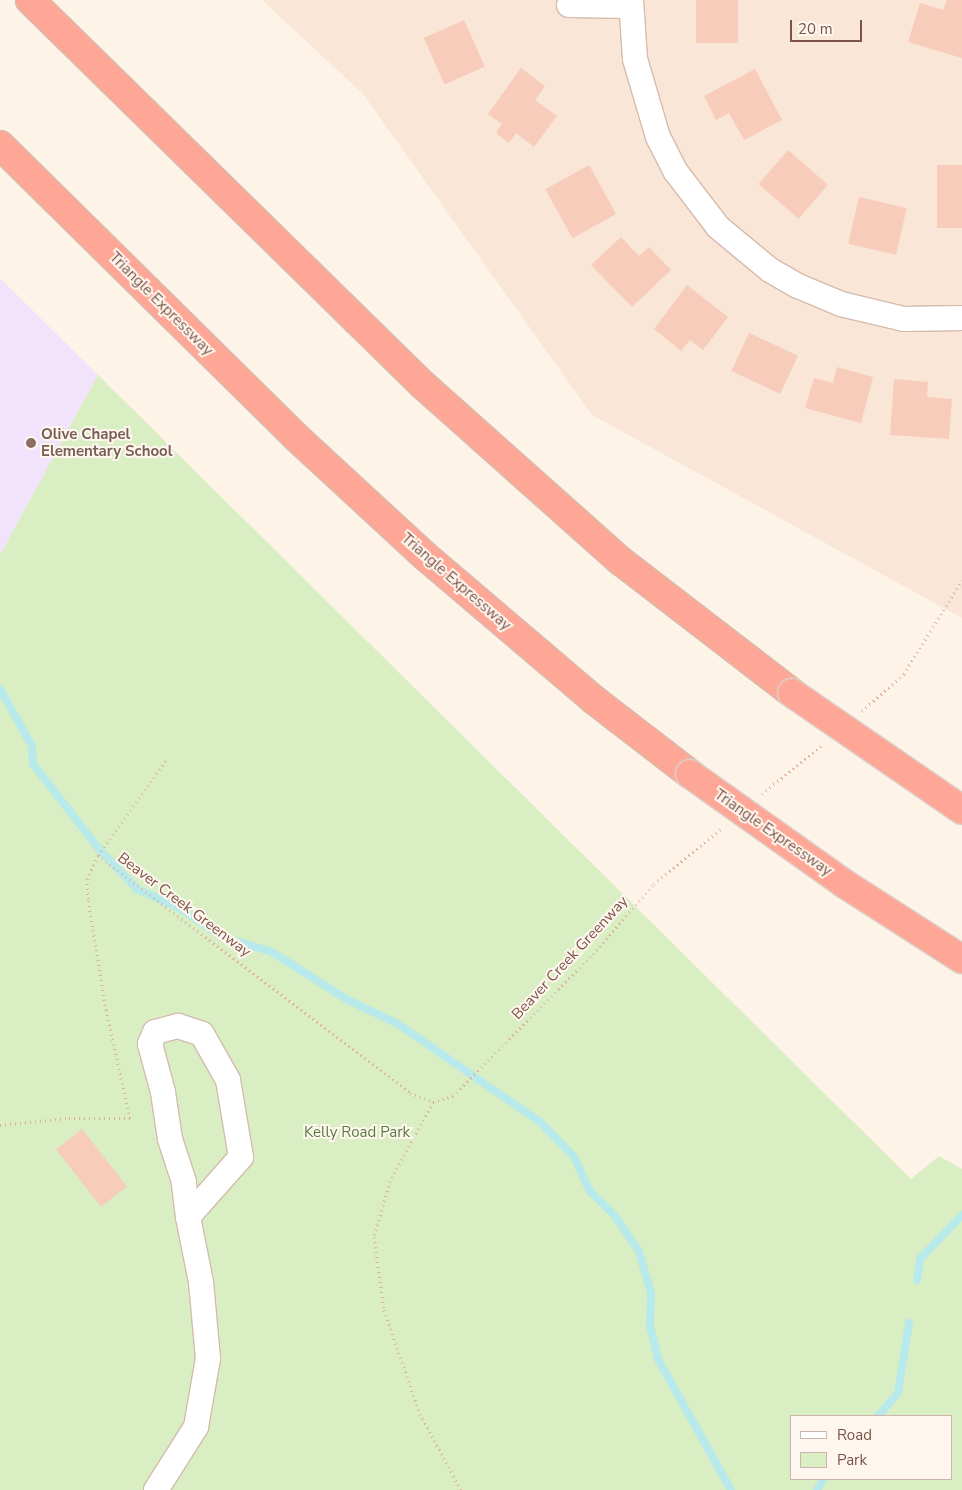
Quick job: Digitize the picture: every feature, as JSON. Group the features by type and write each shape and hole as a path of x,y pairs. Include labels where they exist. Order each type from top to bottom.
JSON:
{"highway":[{"path":"30,0 422,385 622,562 792,693 962,810"},
{"name":"Triangle Expressway","path":"0,145 296,437 425,556 594,700 690,774 846,884 962,959"}],"street":[{"path":"569,5 630,3 635,59 658,137 676,172 718,227 770,270 841,304 904,319 962,318"},
{"path":"156,1490 196,1427 208,1358 201,1282 188,1217 184,1182 170,1139 163,1092 150,1044 155,1032 178,1026 202,1034 228,1080 241,1157 188,1217"}],"path":[{"path":"98,855 168,758"},
{"name":"Beaver Creek Greenway","path":"0,1125 69,1118 101,1120 130,1118 106,1010 88,900 87,879 98,855 410,1092 433,1102 453,1096 593,954 654,884"},
{"path":"433,1102 390,1181 374,1237 384,1310 420,1414 461,1490"}],"shaded area":[{"path":"262,0 962,0 962,618 592,415 363,94"},
{"name":"Olive Chapel Elementary School","path":"0,278 98,375 0,555"}],"green space":[{"name":"Kelly Road Park","path":"98,375 911,1179 939,1156 962,1169 962,1490 0,1490 0,555"}],"building":[{"path":"696,0 738,0 738,43 696,43"},
{"path":"947,0 962,0 962,58 908,42 920,3 943,10"},
{"path":"464,20 485,67 445,84 424,38"},
{"path":"521,68 545,86 535,100 557,116 534,147 516,133 509,143 496,133 502,124 488,114"},
{"path":"755,69 782,120 744,140 729,113 716,120 704,96"},
{"path":"788,150 828,185 798,219 758,184"},
{"path":"589,165 616,214 572,238 545,189"},
{"path":"937,165 962,165 962,228 937,228"},
{"path":"859,197 907,208 896,255 848,244"},
{"path":"621,237 639,256 649,247 671,270 632,307 591,265"},
{"path":"687,285 728,317 703,350 690,340 681,351 654,329"},
{"path":"749,333 798,356 780,394 731,371"},
{"path":"837,367 873,377 861,423 805,408 814,378 833,383"},
{"path":"894,379 928,382 927,397 952,399 949,439 890,435"},
{"path":"82,1129 127,1187 101,1207 56,1149"}],"waterway":[{"path":"0,689 32,746 33,764 100,850 137,889 181,909 222,937 272,952 346,999 398,1024 540,1122 574,1157 590,1191 615,1216 639,1251 651,1293 650,1326 658,1359 731,1490"},
{"path":"917,1280 920,1259 962,1215"},
{"path":"879,1415 898,1393 909,1323"},
{"path":"817,1490 823,1480"}],"place":[{"name":"Olive Chapel Elementary School","path":"31,443"}]}
